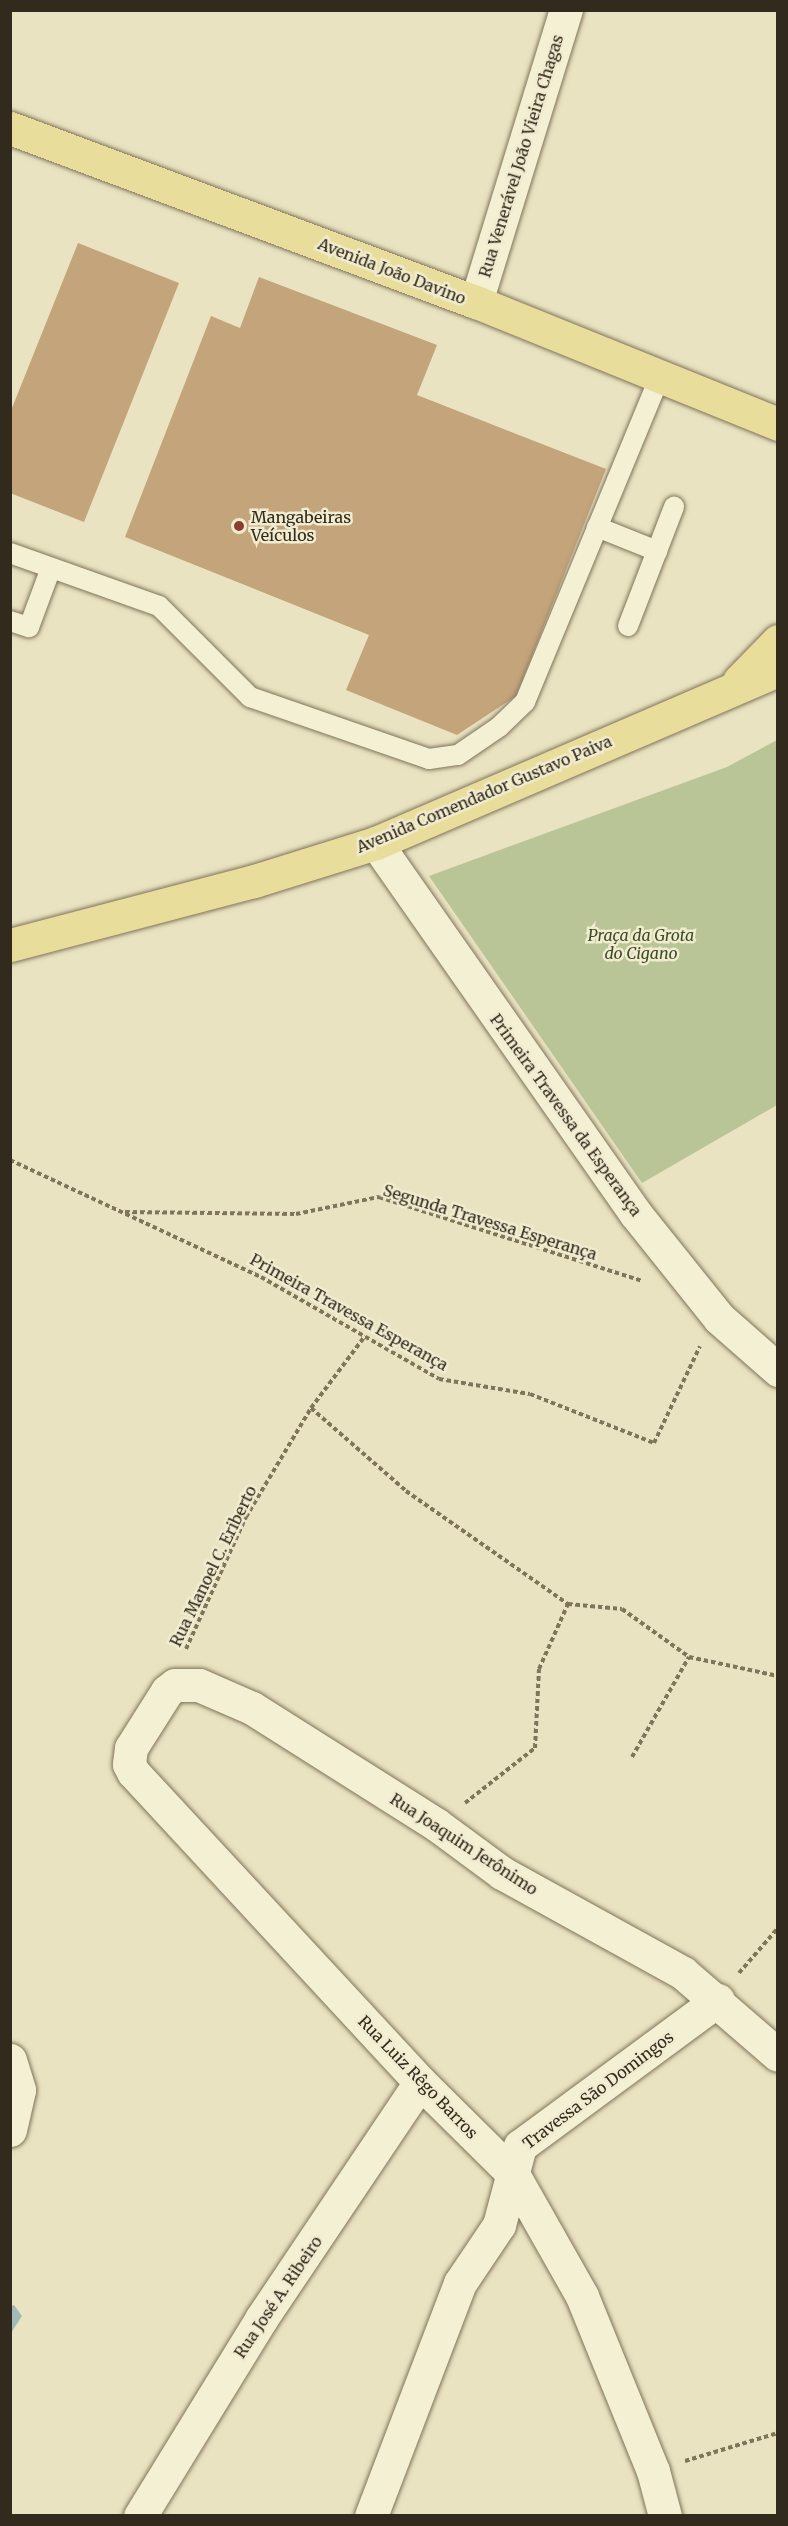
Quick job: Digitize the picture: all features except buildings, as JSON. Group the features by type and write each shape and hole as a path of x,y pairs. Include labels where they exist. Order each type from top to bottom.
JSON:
{"main road":[{"name":"Avenida João Davino","path":"10,128 476,302 775,426"},
{"path":"734,686 777,641"},
{"name":"Avenida Comendador Gustavo Paiva","path":"10,945 254,881 376,843 734,686 777,670"}],"street":[{"name":"Rua Venerável João Vieira Chagas","path":"476,302 566,10"},
{"name":"Primeira Travessa da Esperança","path":"376,843 635,1213 719,1318 777,1370"},
{"name":"Rua Joaquim Jerônimo","path":"167,1691 175,1685 199,1685 252,1708 437,1825 502,1873 683,1973 718,2000 777,2055"},
{"name":"Rua Luiz Rêgo Barros","path":"167,1691 131,1748 129,1764 133,1772 420,2082 513,2174 582,2296 653,2470 664,2516"},
{"name":"Travessa São Domingos","path":"371,2516 460,2283 498,2225 520,2146 718,2000"},
{"path":"10,2060 19,2090 10,2130"},
{"name":"Rua José A. Ribeiro","path":"140,2516 261,2319 420,2082"}],"lane":[{"path":"10,553 159,606 205,648 250,697 429,759 458,755 499,728 525,702 659,379"},
{"path":"628,626 674,507"},
{"path":"597,527 657,551"},
{"path":"10,621 29,627 51,568"}],"path":[{"name":"Primeira Travessa Esperança","path":"10,1160 261,1277 440,1379 530,1394 654,1443 697,1351 719,1318"},
{"name":"Segunda Travessa Esperança","path":"122,1212 296,1214 379,1197 648,1282"},
{"name":"Rua Manoel C. Eriberto","path":"167,1691 246,1517 311,1408 365,1336"},
{"path":"311,1408 406,1491 568,1604 622,1609 689,1657 777,1676"},
{"path":"437,1825 535,1748 539,1669 568,1604"},
{"path":"632,1757 689,1657"},
{"path":"718,2000 777,1928"},
{"path":"653,2470 777,2433"}],"green space":[{"name":"Praça da Grota do Cigano","path":"777,740 777,1105 642,1183 429,876 727,767"}],"water":[{"path":"14,2305 22,2316 11,2333 11,2306"}],"place":[{"name":"Mangabeiras Veículos","path":"239,526"}]}
